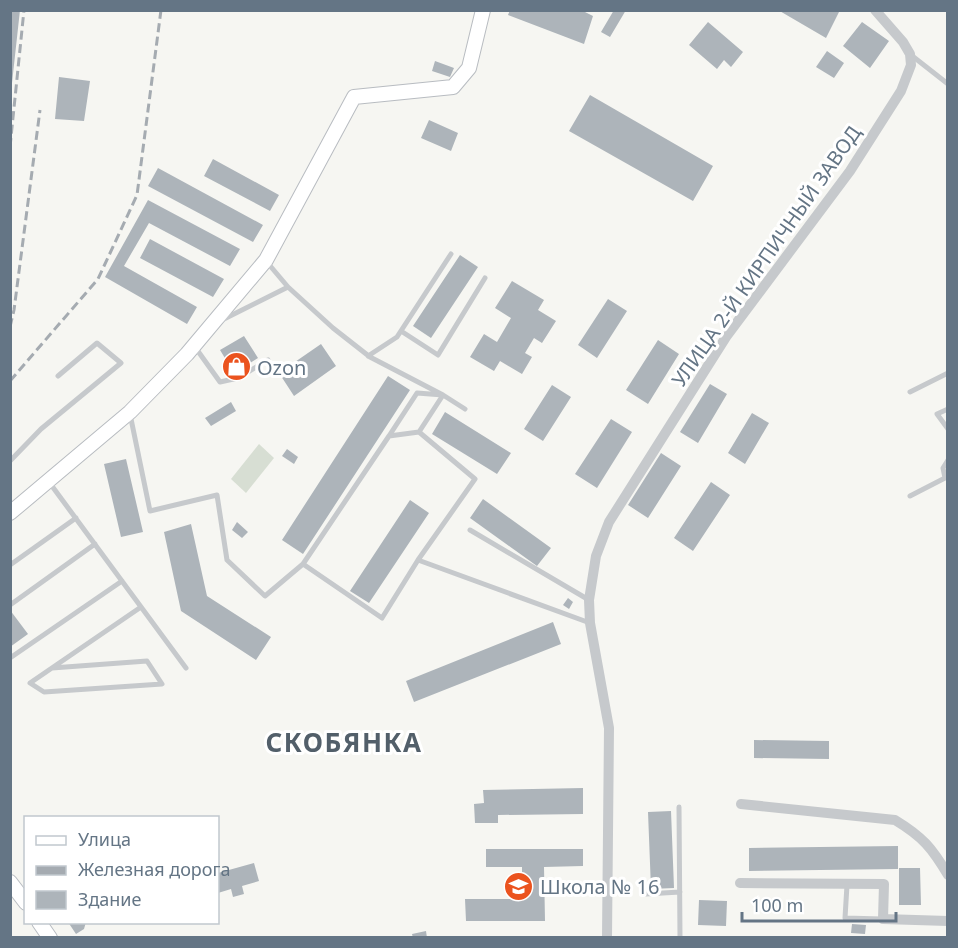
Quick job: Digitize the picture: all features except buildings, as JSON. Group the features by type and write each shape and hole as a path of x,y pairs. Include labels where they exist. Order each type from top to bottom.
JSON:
{"street":[{"path":"10,513 130,412 194,346 266,260 354,98 453,87 469,68 483,10"},
{"path":"875,10 903,42 910,54"},
{"name":"УЛИЦА 2-Й КИРПИЧНЫЙ ЗАВОД","path":"607,938 609,728 590,623 589,600 596,556 609,522 726,337 850,171 901,91 911,65 910,54"},
{"path":"741,804 895,820 911,830 933,850 948,875"},
{"path":"10,882 24,900"},
{"path":"740,883 884,884 883,920 948,921"},
{"path":"40,924 50,938"}],"lane":[{"path":"910,54 948,84"},
{"path":"368,356 397,336 451,254"},
{"path":"266,260 288,287 368,356 443,394 465,409"},
{"path":"400,331 438,355 484,278"},
{"path":"212,325 288,287"},
{"path":"10,461 41,429 121,363 97,343 58,376"},
{"path":"194,346 220,382 238,378 268,360"},
{"path":"910,392 948,373"},
{"path":"130,412 150,511 217,495 226,560 265,596 303,564 417,393 443,394"},
{"path":"419,432 443,394"},
{"path":"948,409 937,414 948,429"},
{"path":"303,564 382,618 418,560 475,479 419,432 389,436"},
{"path":"910,496 945,478 943,468 948,460"},
{"path":"48,481 186,668"},
{"path":"10,565 76,518"},
{"path":"470,530 589,600"},
{"path":"10,605 95,544"},
{"path":"418,560 590,623"},
{"path":"10,658 122,581"},
{"path":"52,668 147,661 162,684 44,692 30,683 141,607"},
{"path":"679,807 680,938"},
{"path":"847,885 845,918 883,920"},
{"path":"646,894 680,892"}],"shaded area":[{"path":"259,444 274,458 246,493 231,479"}],"railway":[{"path":"10,147 24,10"},
{"path":"10,381 98,279 137,195 161,10"},
{"path":"10,327 40,110"}],"place":[{"name":"Ozon","path":"236,367"},
{"name":"Школа № 16","path":"519,886"}],"district":[{"name":"СКОБЯНКА","path":"344,742"}]}
